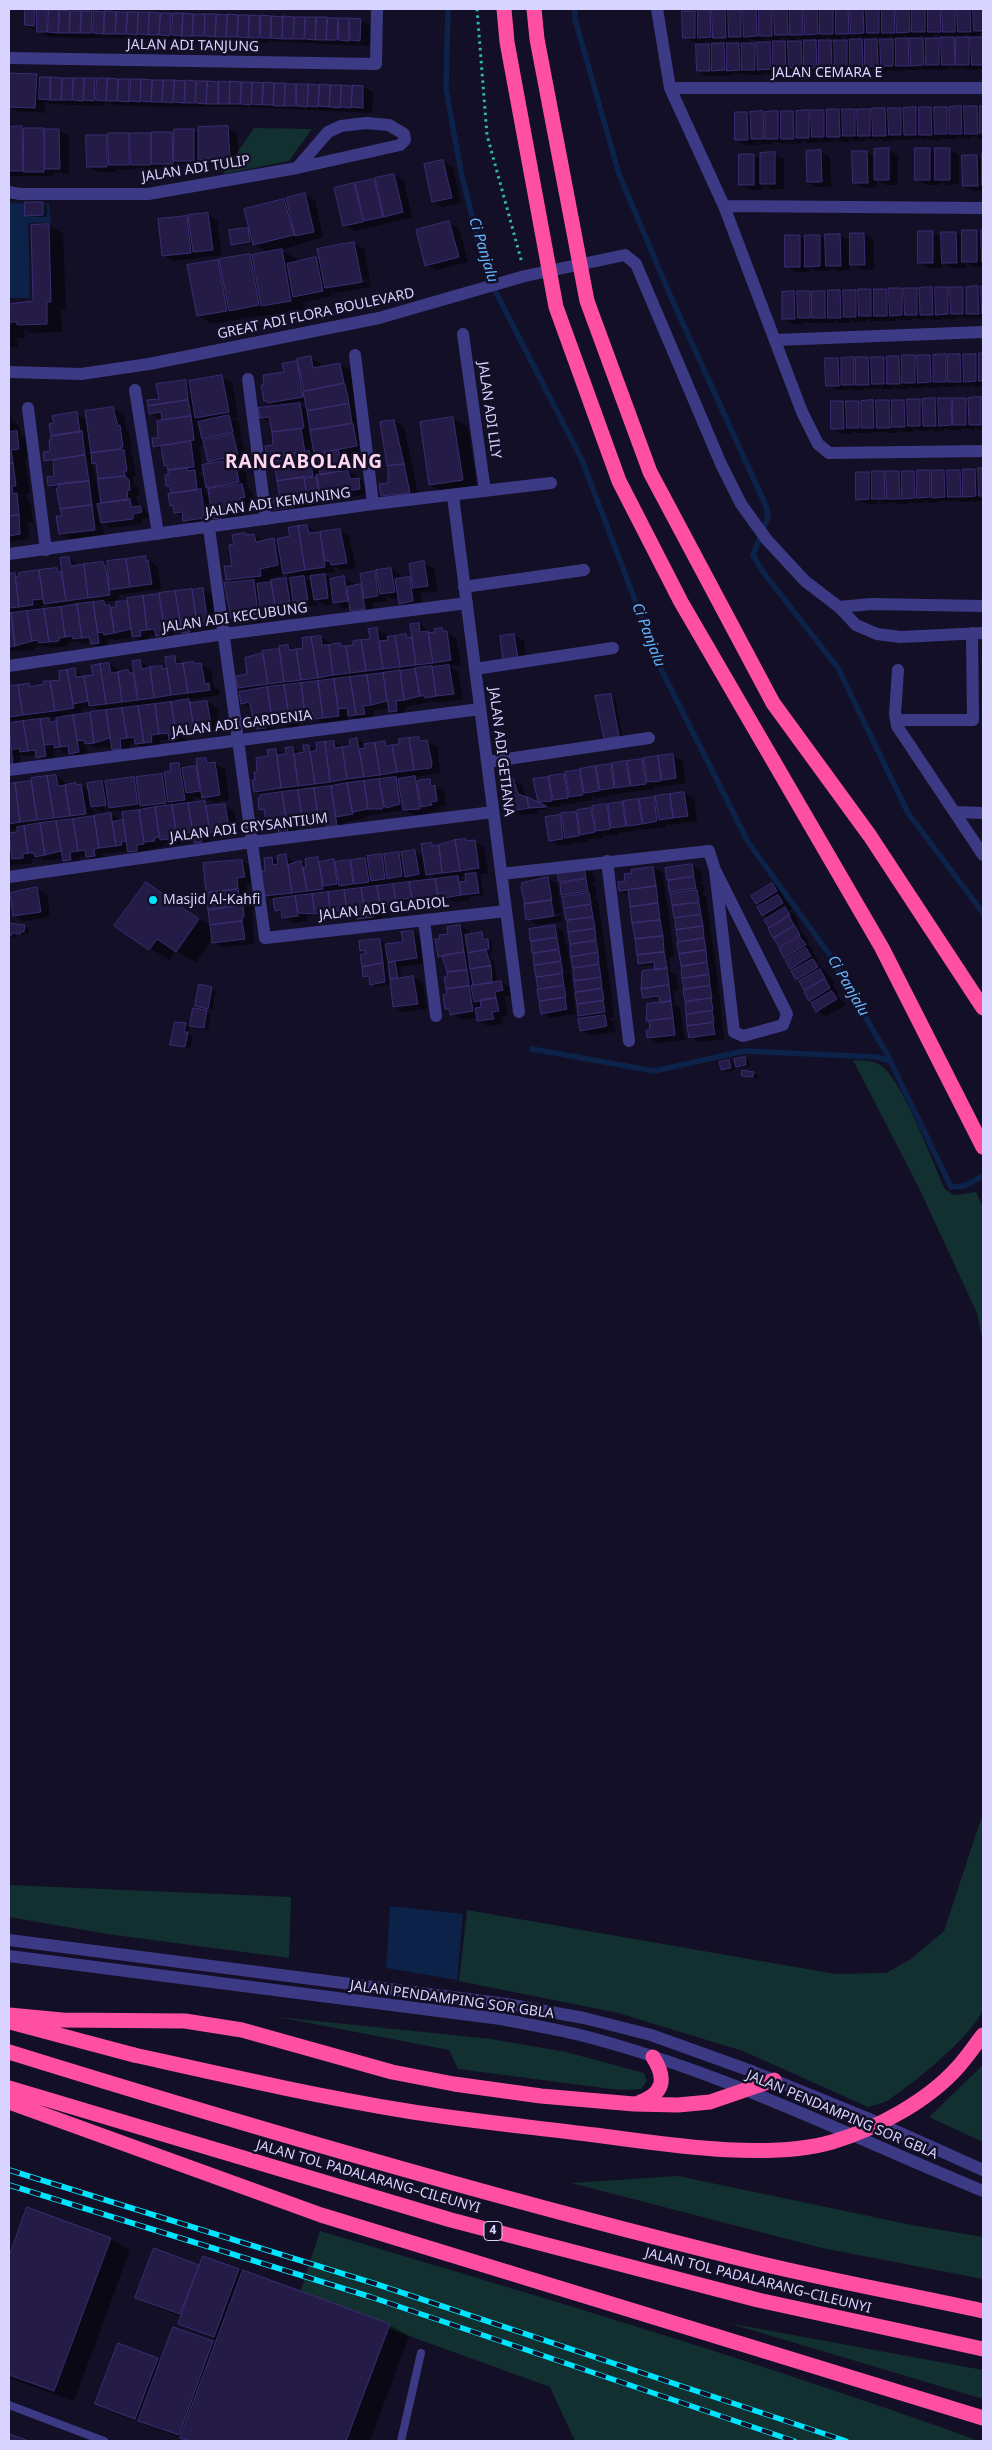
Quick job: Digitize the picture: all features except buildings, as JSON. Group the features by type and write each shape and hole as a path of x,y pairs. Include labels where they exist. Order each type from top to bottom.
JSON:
{"highway":[{"path":"504,9 508,42 556,307 620,481 681,602 882,948 983,1147"},
{"path":"534,9 538,48 587,301 650,472 773,703 870,836 983,1008"},
{"path":"9,2015 62,2020 185,2021 242,2030 392,2072 454,2084 540,2096 634,2104 678,2105 710,2102 747,2091 774,2080"},
{"path":"9,2022 134,2055 271,2085 408,2111 641,2141 743,2150 794,2148 830,2142 879,2125 916,2102 957,2068 983,2035"},
{"name":"JALAN TOL PADALARANG–CILEUNYI","path":"9,2052 166,2100 534,2206 752,2262 983,2311"},
{"path":"634,2104 646,2100 657,2092 662,2083 661,2072 653,2057"},
{"name":"JALAN TOL PADALARANG–CILEUNYI","path":"9,2088 451,2220 758,2300 983,2349"},
{"path":"9,2102 321,2215 983,2418"}],"street":[{"name":"JALAN ADI TANJUNG","path":"9,58 376,64 378,9"},
{"path":"657,9 670,88 724,206 802,412 818,444 829,453 983,451"},
{"name":"JALAN CEMARA E","path":"670,88 983,88"},
{"name":"JALAN ADI TULIP","path":"9,192 20,194 148,194 297,168 400,145 405,140 404,134 390,125 366,123 341,126 328,132 297,168"},
{"path":"724,206 983,208"},
{"name":"GREAT ADI FLORA BOULEVARD","path":"9,372 81,374 149,364 379,318 508,280 619,254 625,255 634,261 721,464 741,504 766,540 805,581 839,606 856,625 877,634 900,637 978,633"},
{"path":"775,340 983,332"},
{"name":"JALAN ADI LILY","path":"464,334 485,491"},
{"path":"355,355 374,504"},
{"path":"248,379 266,519"},
{"path":"135,390 158,534"},
{"path":"28,408 46,550"},
{"name":"JALAN ADI KEMUNING","path":"9,554 374,504 551,483"},
{"name":"JALAN ADI GETIANA","path":"453,496 519,1012"},
{"path":"209,528 252,842"},
{"path":"464,587 584,570"},
{"name":"JALAN ADI KECUBUNG","path":"9,666 224,634 466,603"},
{"path":"839,606 871,604 983,606"},
{"path":"896,720 978,720 978,633"},
{"path":"475,669 613,648"},
{"path":"898,670 896,726 956,812 983,855"},
{"name":"JALAN ADI GARDENIA","path":"9,770 480,709"},
{"path":"487,762 649,738"},
{"name":"JALAN ADI CRYSANTIUM","path":"9,877 252,842 494,812"},
{"path":"956,812 983,812"},
{"name":"JALAN ADI GLADIOL","path":"252,842 265,938 506,911"},
{"path":"501,874 709,851 715,870 787,1014 783,1025 743,1036 734,1032 715,870"},
{"path":"607,861 630,1040"},
{"path":"424,920 436,1016"},
{"name":"JALAN PENDAMPING SOR GBLA","path":"9,1940 506,2004 584,2018 651,2035 774,2080 867,2118 983,2170"},
{"path":"53,1963 55,1947"},
{"name":"JALAN PENDAMPING SOR GBLA","path":"9,1956 501,2019 575,2034 653,2057 747,2091 983,2192"}],"lane":[{"path":"401,2441 421,2353"},
{"path":"9,2405 104,2441"}],"path":[{"path":"477,9 488,135 525,276"}],"green space":[{"path":"254,128 312,129 289,161 223,174"},
{"path":"853,1060 877,1063 891,1077 909,1106 945,1189 954,1195 976,1192 983,1208 983,1343 977,1313 918,1186"},
{"path":"983,1813 983,2010 955,2046 901,2091 879,2104 868,2107 743,2051 618,2013 459,1981 467,1910 836,1974 886,1973 911,1959 944,1931"},
{"path":"9,1885 291,1897 289,1958 107,1934 9,1917"},
{"path":"278,2017 491,2039 566,2052 644,2073 647,2081 641,2089 619,2090 458,2069 449,2050"},
{"path":"983,2065 983,2142 929,2117"},
{"path":"678,2176 912,2225 983,2237 983,2279 822,2248 571,2183"},
{"path":"320,2231 733,2357 979,2441 575,2441 550,2387 299,2296"},
{"path":"728,2323 983,2370 983,2399"}],"water":[{"path":"9,203 49,204 51,222 28,223 30,298 9,298"},
{"path":"390,1906 463,1914 457,1980 386,1968"}],"waterway":[{"name":"Ci Panjalu","path":"448,9 446,89 461,172 486,273 582,460 661,669 748,842 829,954 887,1054 951,1187 964,1186 983,1176"},
{"path":"575,9 575,19 619,174 670,295 766,506 768,517 753,555 763,572 838,668 908,813 983,913"},
{"path":"532,1049 654,1071 744,1051 876,1057 890,1061"}],"railway":[{"path":"9,2170 376,2284 846,2441"},
{"path":"9,2185 371,2297 794,2441"}],"place":[{"name":"Masjid Al-Kahfi","path":"153,900"}],"district":[{"name":"RANCABOLANG","path":"304,463"}]}
